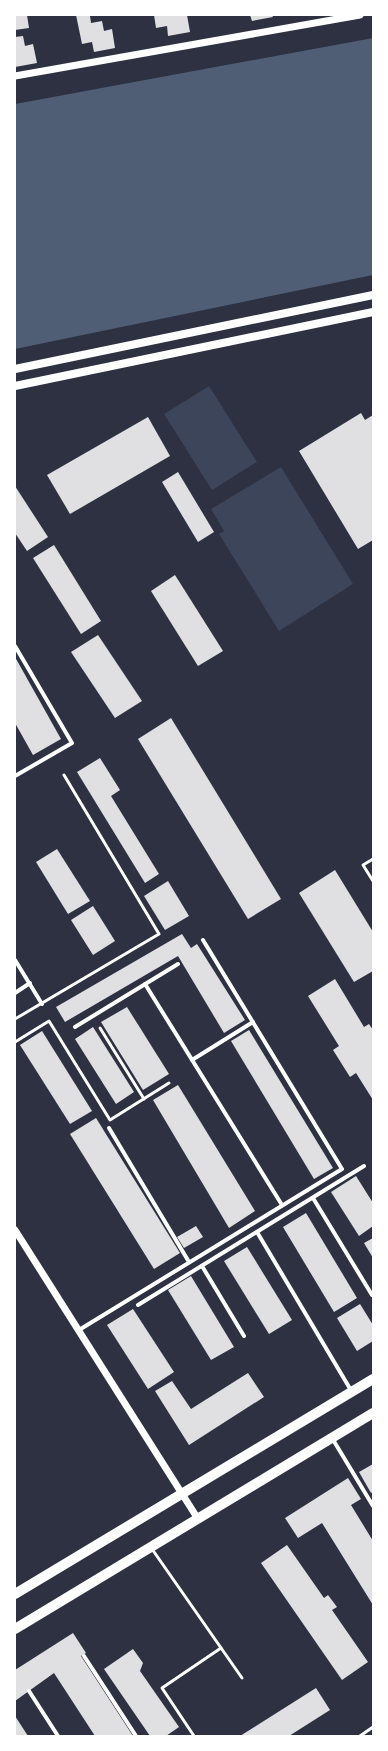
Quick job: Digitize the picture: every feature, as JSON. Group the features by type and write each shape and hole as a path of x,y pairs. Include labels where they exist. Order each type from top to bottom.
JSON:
{"main road":[{"path":"15,369 373,295"},
{"path":"15,386 373,312"},
{"path":"15,1594 373,1379"},
{"path":"15,1629 373,1413"}],"street":[{"path":"15,76 360,15"},
{"path":"15,646 72,743 15,776"},
{"path":"79,1330 342,1168 203,940"},
{"path":"15,960 42,1004"},
{"path":"74,1027 178,964"},
{"path":"15,993 30,983"},
{"path":"145,984 282,1205"},
{"path":"192,1060 253,1022"},
{"path":"109,1128 189,1262"},
{"path":"138,1305 364,1166"},
{"path":"313,1198 372,1295"},
{"path":"15,1230 198,1519"},
{"path":"256,1232 352,1392"},
{"path":"202,1266 244,1336"},
{"path":"332,1438 373,1506"},
{"path":"84,1656 136,1736"},
{"path":"29,1691 58,1736"}],"lane":[{"path":"15,1019 159,934 64,775"},
{"path":"373,859 363,865 373,881"},
{"path":"15,1042 49,1021 110,1120 169,1083"},
{"path":"100,1028 144,1099"},
{"path":"150,1548 242,1678"},
{"path":"194,1736 162,1688 221,1648"},
{"path":"360,1736 373,1727"}],"shaded area":[{"path":"373,38 373,275 15,349 15,104"},
{"path":"209,386 257,462 212,490 164,414"},
{"path":"281,467 353,584 279,631 219,534 224,531 211,509"}],"building":[{"path":"15,15 27,15 29,28 15,30"},
{"path":"76,15 93,15 90,16 91,23 102,21 104,31 112,29 115,48 94,52 92,42 82,44"},
{"path":"154,15 187,15 190,32 168,36 167,26 156,28"},
{"path":"250,15 272,15 273,17 252,21"},
{"path":"23,36 25,46 33,44 37,63 15,67 15,37"},
{"path":"361,413 365,420 373,415 373,540 358,549 299,451"},
{"path":"148,417 170,456 70,514 47,475"},
{"path":"178,472 214,532 198,542 162,482"},
{"path":"15,486 48,537 27,551 15,533"},
{"path":"54,545 101,621 81,634 33,558"},
{"path":"175,575 223,651 198,666 151,591"},
{"path":"98,635 142,701 115,718 71,652"},
{"path":"15,657 61,739 33,755 15,723"},
{"path":"171,718 281,899 248,919 138,739"},
{"path":"100,758 120,790 111,796 159,874 145,883 77,772"},
{"path":"57,849 90,901 68,914 36,862"},
{"path":"335,870 373,932 373,971 354,982 299,893"},
{"path":"168,881 189,916 165,930 144,896"},
{"path":"93,906 115,941 93,955 71,920"},
{"path":"182,934 191,948 197,944 245,1020 224,1033 178,956 65,1022 56,1007"},
{"path":"335,979 364,1027 369,1024 373,1030 373,1100 356,1073 350,1077 333,1050 339,1046 308,996"},
{"path":"127,1007 169,1074 143,1090 101,1022"},
{"path":"93,1027 134,1092 116,1104 75,1039"},
{"path":"249,1030 333,1168 314,1179 231,1041"},
{"path":"42,1031 92,1111 70,1124 20,1045"},
{"path":"178,1085 255,1211 229,1228 153,1100"},
{"path":"96,1118 180,1253 154,1269 70,1134"},
{"path":"356,1176 373,1203 373,1226 359,1236 331,1192"},
{"path":"306,1213 357,1298 334,1312 283,1227"},
{"path":"196,1226 203,1237 184,1248 177,1237"},
{"path":"373,1238 373,1258 364,1243"},
{"path":"247,1247 292,1320 269,1334 224,1261"},
{"path":"191,1276 234,1347 211,1360 168,1290"},
{"path":"360,1304 373,1325 373,1341 357,1351 337,1318"},
{"path":"133,1309 174,1372 148,1389 107,1325"},
{"path":"248,1373 264,1397 189,1445 155,1391 172,1381 191,1409"},
{"path":"373,1464 373,1492 371,1493 359,1472"},
{"path":"348,1478 361,1499 351,1505 373,1541 373,1605 322,1523 298,1538 285,1518"},
{"path":"287,1545 324,1598 328,1595 337,1607 332,1610 368,1662 342,1680 261,1563"},
{"path":"73,1633 86,1653 81,1656 133,1736 95,1736 54,1673 15,1701 15,1670"},
{"path":"133,1649 143,1663 140,1671 179,1727 166,1736 150,1736 104,1669"},
{"path":"316,1688 330,1710 289,1736 240,1736"},
{"path":"15,1716 28,1736 15,1736"}]}
